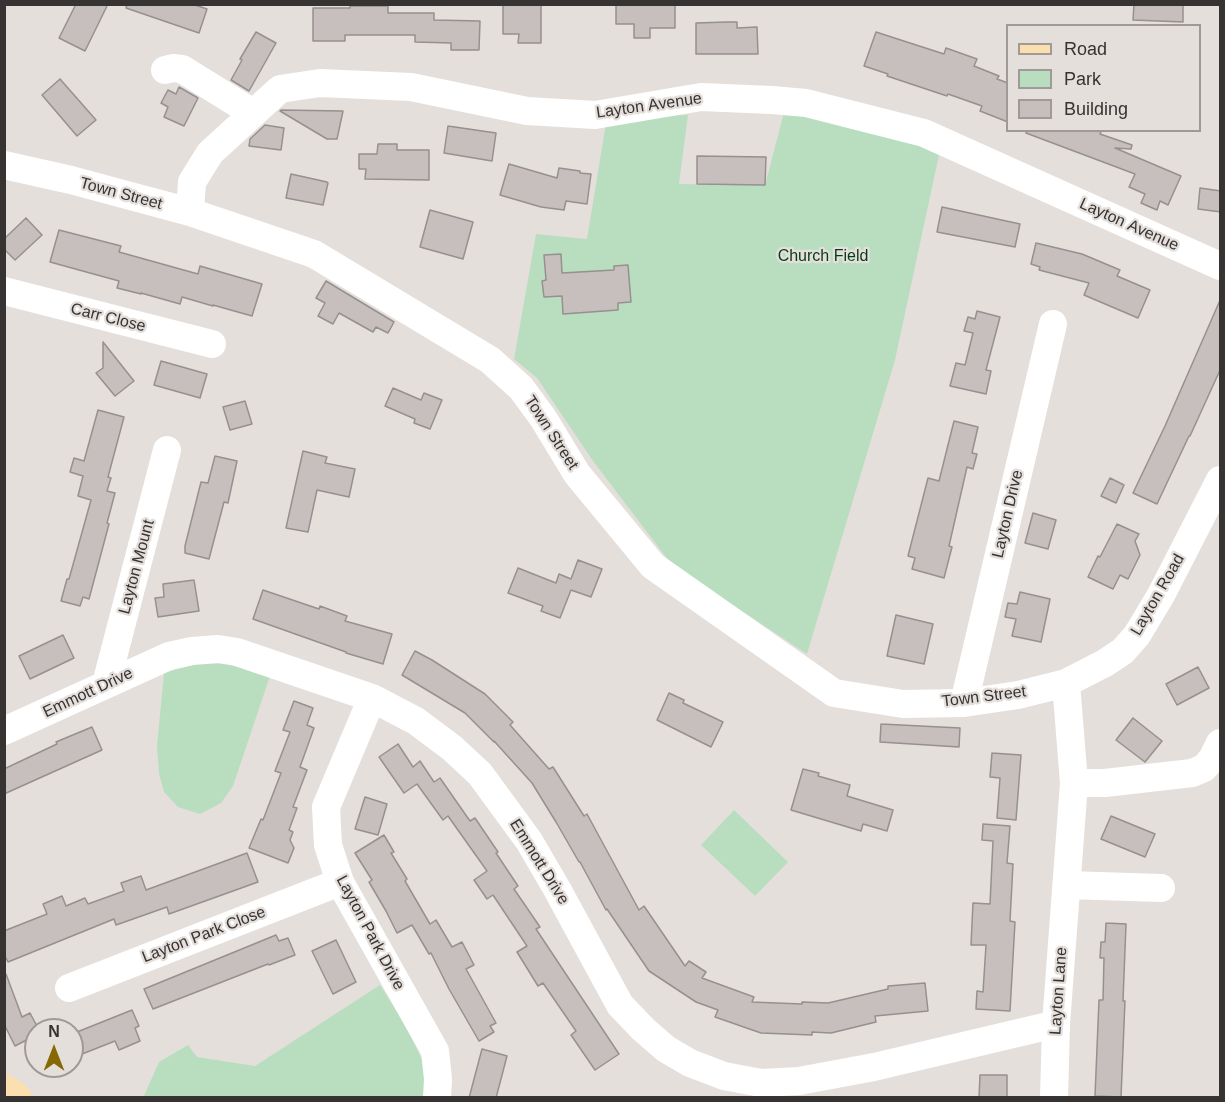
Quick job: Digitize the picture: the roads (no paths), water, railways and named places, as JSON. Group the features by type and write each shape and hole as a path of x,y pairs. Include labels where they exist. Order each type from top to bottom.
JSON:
{"main road":[{"path":"4,1091 15,1098"}],"street":[{"path":"165,70 182,69 253,113"},
{"name":"Layton Avenue","path":"190,212 192,182 210,153 280,89 320,83 411,87 527,111 595,115 701,97 806,103 924,133 1221,266"},
{"name":"Town Street","path":"4,165 71,180 190,212 314,254 490,360 521,388 543,418 577,474 653,566 834,693 903,704 964,703 1018,695 1066,683"},
{"name":"Carr Close","path":"4,291 212,344"},
{"name":"Layton Drive","path":"964,703 1053,324"},
{"name":"Layton Mount","path":"106,684 167,450"},
{"name":"Layton Road","path":"1066,683 1123,651 1137,635 1161,595 1221,480"},
{"name":"Emmott Drive","path":"4,731 170,656 218,649 237,651 372,698 416,721 452,747 480,774 529,841 620,1005 642,1029 666,1049 690,1063 724,1076 761,1083 799,1081 885,1065 1056,1024"},
{"name":"Layton Lane","path":"1054,1098 1056,1024 1074,783 1066,683"},
{"name":"Layton Park Drive","path":"372,698 326,807 328,845 340,882 435,1051 438,1079 437,1098"},
{"path":"1074,783 1105,783 1192,773 1204,768 1221,743"},
{"name":"Layton Park Close","path":"69,988 340,882"},
{"path":"1067,885 1161,888"}],"park label":[{"name":"Church Field","path":"823,257"}]}
